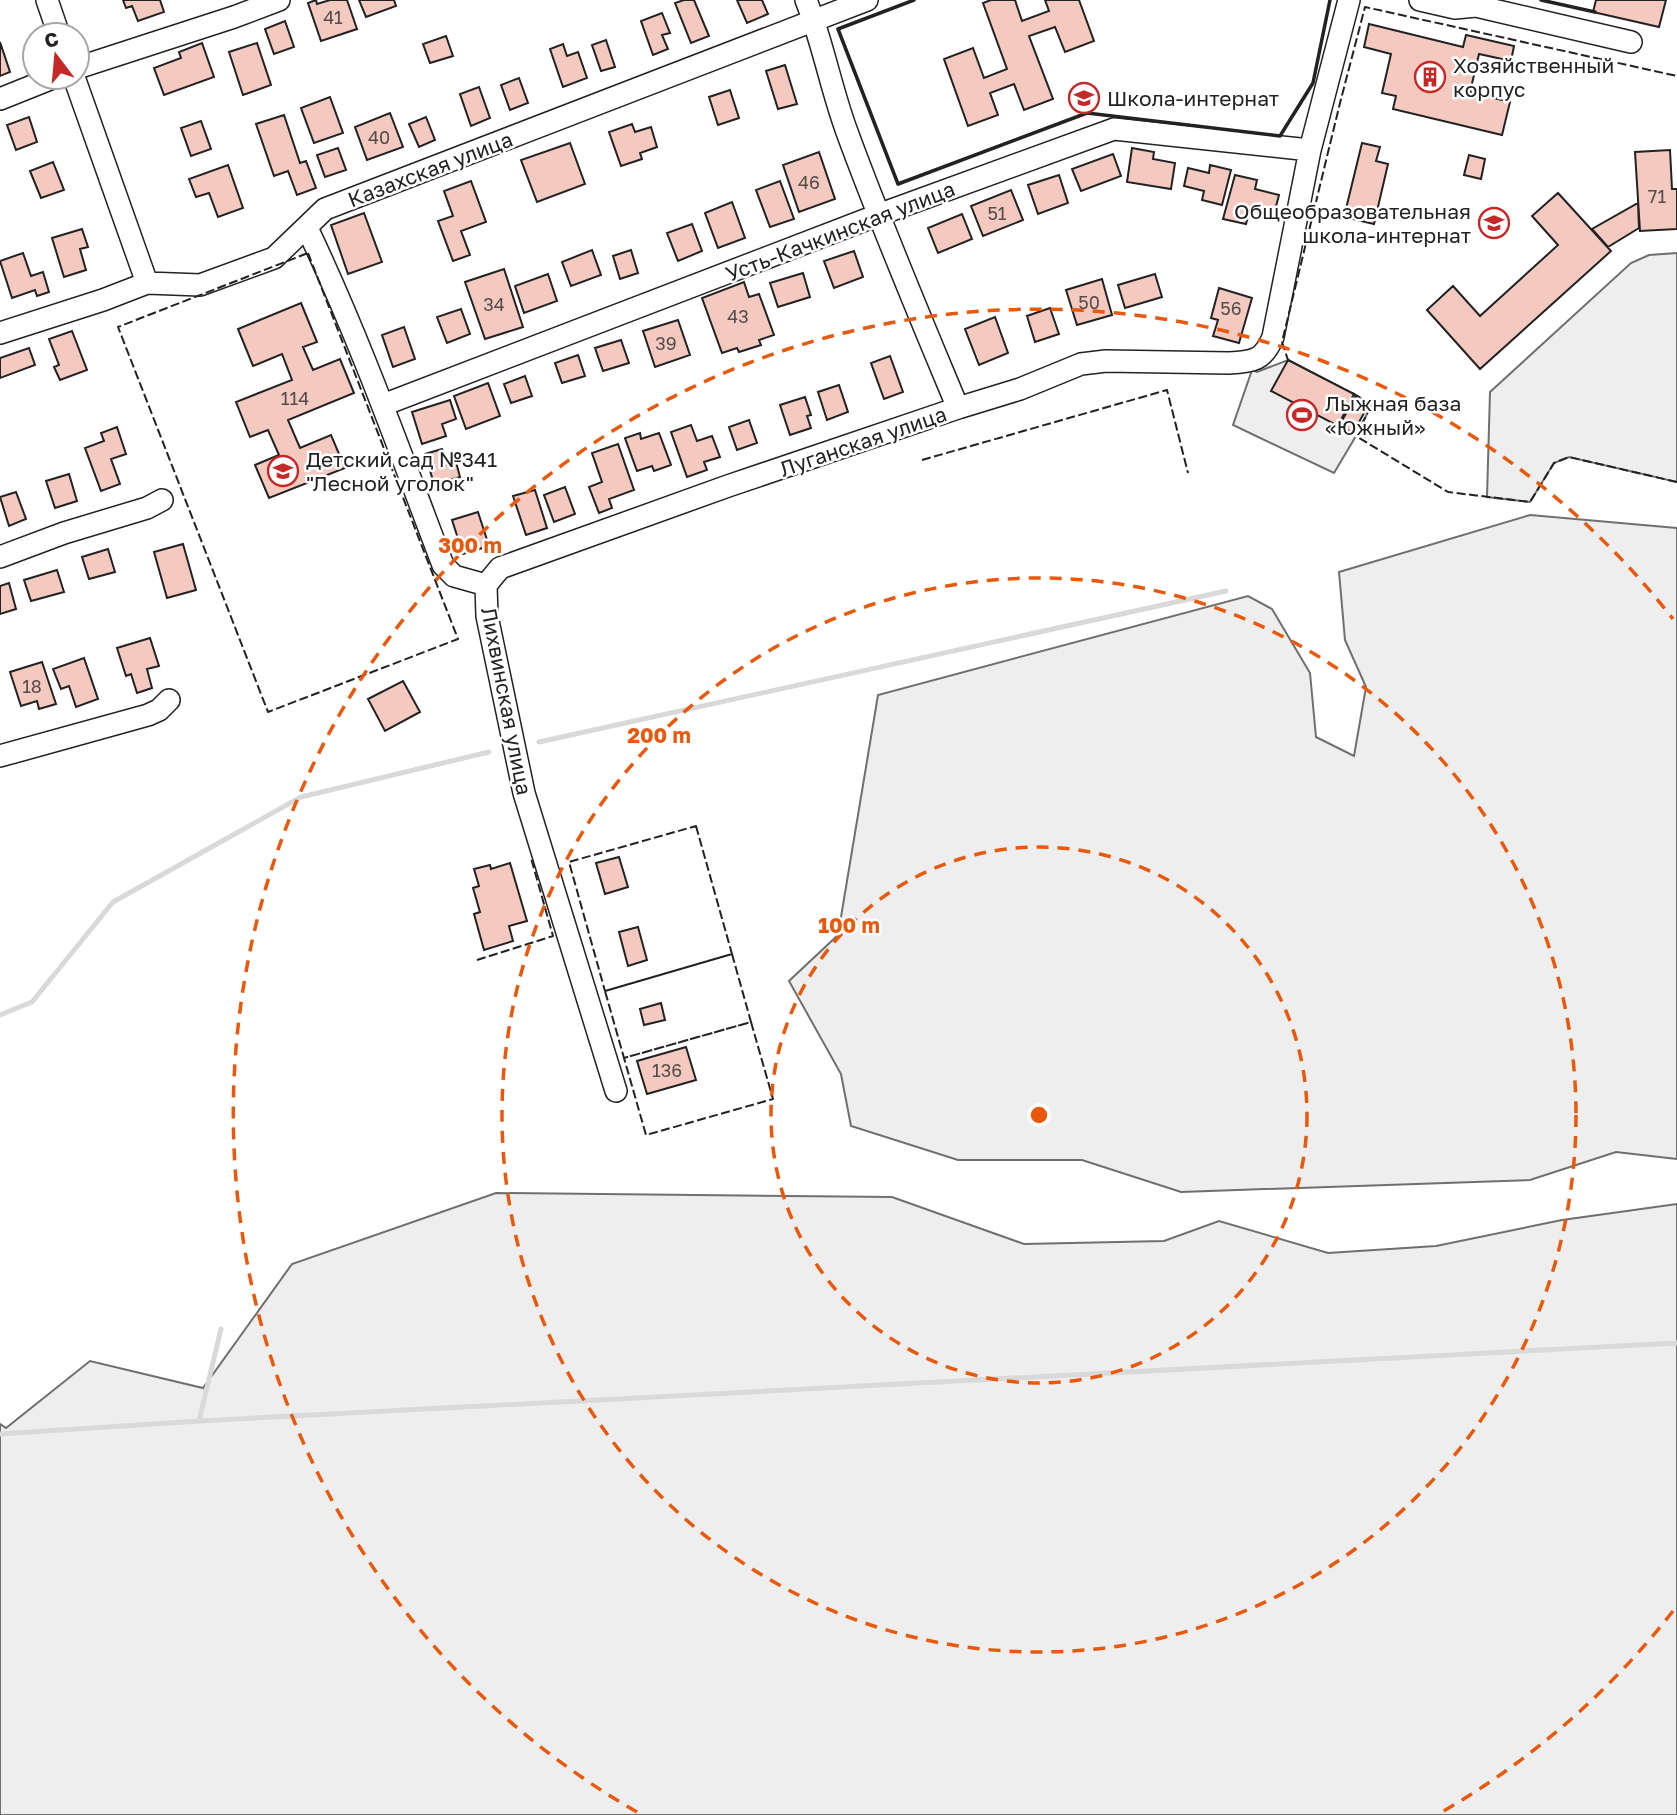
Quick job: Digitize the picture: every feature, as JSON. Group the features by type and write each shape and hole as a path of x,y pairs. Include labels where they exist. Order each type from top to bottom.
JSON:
{"street":[{"path":"47,0 54,21"},
{"path":"91,64 234,18 279,0"},
{"path":"806,0 845,128 958,408"},
{"name":"Казахская улица","path":"0,333 147,284 200,285 274,258 324,209 867,0"},
{"path":"1310,150 1349,0"},
{"path":"1420,0 1455,8 1476,6 1631,41"},
{"path":"0,99 21,91"},
{"path":"79,91 147,284"},
{"name":"Усть-Качкинская улица","path":"383,405 878,215 1114,129 1310,150"},
{"name":"Луганская улица","path":"486,585 500,568 728,486 1020,389 1069,368 1094,361 1241,363 1263,355 1273,337 1310,150"},
{"name":"Лихвинская улица","path":"307,228 383,405 443,565 454,576 486,585 487,616 524,793 616,1091"},
{"path":"0,557 64,533 147,508 162,500"},
{"path":"0,756 148,715 169,700"}],"shaded area":[{"path":"1677,253 1677,482 1569,457 1554,463 1530,502 1487,497 1490,392 1631,263 1649,255"},
{"name":"Лыжная база «Южный»","path":"1288,360 1372,404 1334,473 1233,425 1252,370 1257,372"},
{"path":"1530,515 1677,528 1677,1159 1616,1152 1530,1180 1181,1192 1082,1160 958,1160 851,1126 841,1074 789,981 838,935 878,695 1248,596 1272,609 1310,673 1316,737 1354,756 1366,687 1345,640 1339,572"},
{"path":"496,1193 892,1197 1024,1244 1164,1241 1219,1221 1328,1253 1436,1246 1562,1220 1677,1204 1677,1815 0,1815 0,1424 6,1428 90,1361 203,1388 292,1264"}],"building":[{"path":"123,0 160,0 164,12 138,21 132,6 126,8"},
{"path":"316,0 317,4 330,0 347,0 357,29 321,41 308,3"},
{"path":"359,0 394,0 396,6 366,17"},
{"path":"694,0 709,36 691,43 675,3"},
{"path":"737,0 762,0 768,14 747,23"},
{"path":"991,0 1015,0 1022,21 1049,11 1045,0 1079,0 1094,41 1065,52 1055,27 1029,36 1053,99 1024,110 1014,84 990,93 998,115 968,126 944,59 973,48 984,78 1007,69 983,3"},
{"path":"1596,0 1666,0 1659,27 1593,12"},
{"path":"662,13 670,33 662,35 668,49 653,55 641,21"},
{"path":"285,21 294,47 274,54 265,29"},
{"name":"Хозяйственный корпус","path":"1369,24 1463,47 1466,35 1514,46 1511,61 1479,54 1470,92 1510,102 1502,135 1393,109 1396,96 1382,93 1391,54 1364,47"},
{"path":"446,36 453,56 430,63 423,44"},
{"path":"606,40 615,67 601,71 592,45"},
{"path":"0,42 10,72 0,76"},
{"path":"202,43 214,77 164,95 154,68 181,58 179,52"},
{"path":"257,43 271,85 243,95 229,52"},
{"path":"563,44 567,56 578,52 587,78 563,87 550,49"},
{"path":"785,65 797,104 778,109 766,71"},
{"path":"519,78 528,103 510,110 501,85"},
{"path":"479,87 490,118 471,126 460,94"},
{"path":"730,90 739,118 718,125 709,97"},
{"path":"330,97 343,133 314,143 301,108"},
{"path":"390,113 403,147 367,160 355,127"},
{"path":"284,115 300,163 306,161 316,188 297,195 288,171 274,176 256,124"},
{"path":"29,117 37,142 16,150 7,125"},
{"path":"426,117 435,140 419,147 409,124"},
{"path":"201,121 211,149 191,156 181,128"},
{"path":"632,124 635,132 651,127 657,147 640,153 642,159 621,166 609,132"},
{"path":"570,143 585,184 537,202 521,160"},
{"path":"1362,143 1380,147 1376,161 1388,164 1374,224 1344,217"},
{"path":"338,148 346,170 325,177 317,155"},
{"path":"1132,148 1154,152 1153,159 1175,163 1171,189 1127,182"},
{"path":"1670,150 1672,189 1677,189 1677,229 1640,231 1635,152"},
{"path":"819,152 835,199 799,212 783,165"},
{"path":"1113,154 1121,176 1081,191 1072,169"},
{"path":"1469,155 1485,159 1481,179 1464,175"},
{"path":"53,162 64,190 41,198 30,171"},
{"path":"228,165 243,208 218,217 209,193 196,197 189,179"},
{"path":"1210,165 1231,170 1222,205 1202,200 1204,191 1184,186 1188,168 1209,173"},
{"path":"1059,175 1068,203 1038,214 1028,185"},
{"path":"1235,175 1257,180 1255,189 1279,195 1274,214 1250,209 1246,224 1223,219"},
{"path":"471,181 486,222 461,231 470,255 453,261 438,221 453,216 444,191"},
{"path":"780,181 794,219 770,227 756,190"},
{"path":"1011,190 1023,220 983,236 971,206"},
{"path":"1558,193 1611,251 1480,369 1427,310 1453,286 1480,316 1558,245 1532,216"},
{"path":"732,202 745,238 718,248 705,213"},
{"path":"1638,203 1639,228 1608,247 1592,229"},
{"path":"364,213 382,262 348,274 331,225"},
{"path":"962,214 972,239 938,253 928,228"},
{"path":"692,224 702,251 678,261 667,233"},
{"path":"82,229 88,247 80,249 86,270 64,277 52,238"},
{"path":"592,250 601,275 571,286 562,262"},
{"path":"631,250 638,273 620,279 613,256"},
{"path":"854,251 863,277 834,288 824,261"},
{"path":"23,253 31,276 43,272 49,292 37,296 35,290 12,298 0,261"},
{"path":"504,269 523,327 485,339 465,282"},
{"path":"803,273 810,297 778,307 770,283"},
{"path":"548,274 557,301 524,313 515,286"},
{"path":"1155,274 1162,297 1125,308 1118,285"},
{"path":"1102,279 1112,315 1077,325 1066,290"},
{"path":"744,282 749,297 759,294 774,335 759,340 761,345 739,352 737,348 722,353 702,298"},
{"path":"1219,288 1252,298 1239,343 1213,336 1218,320 1211,318"},
{"path":"301,303 317,342 303,347 313,370 340,359 354,393 288,420 300,448 331,435 345,468 269,498 255,465 279,455 268,430 250,437 236,402 292,380 282,354 253,366 238,329"},
{"path":"1050,308 1059,334 1035,342 1027,316"},
{"path":"461,309 470,334 447,343 437,317"},
{"path":"995,317 1008,353 979,365 965,329"},
{"path":"678,320 690,355 655,367 643,331"},
{"path":"404,327 415,359 393,367 382,335"},
{"path":"72,331 87,370 60,380 54,367 59,365 49,339"},
{"path":"621,340 629,363 603,371 595,348"},
{"path":"29,348 35,365 0,378 0,358"},
{"path":"578,355 585,376 562,383 555,363"},
{"path":"890,356 903,392 884,399 871,363"},
{"path":"1288,360 1354,394 1338,426 1271,391"},
{"path":"525,376 532,396 511,403 504,384"},
{"path":"488,383 500,416 466,429 454,396"},
{"path":"839,385 848,412 827,420 818,392"},
{"path":"805,397 811,415 807,416 811,428 790,435 780,405"},
{"path":"1355,397 1369,404 1353,433 1339,426"},
{"path":"450,400 456,419 442,424 446,436 422,444 412,412"},
{"path":"749,420 757,443 737,450 729,427"},
{"path":"691,425 697,441 712,436 720,457 704,462 707,470 687,477 671,432"},
{"path":"117,427 126,454 111,459 120,484 101,491 85,448 104,441 101,433"},
{"path":"640,433 641,439 659,433 671,465 654,471 652,466 637,471 625,438"},
{"path":"618,444 634,490 609,499 612,508 599,513 589,487 602,482 592,453"},
{"path":"442,449 447,465 456,462 460,477 434,484 425,454"},
{"path":"69,474 77,501 55,508 46,481"},
{"path":"565,487 575,514 554,522 544,495"},
{"path":"535,490 547,528 526,535 513,496"},
{"path":"16,492 26,519 9,526 0,497"},
{"path":"478,512 489,546 463,554 452,520"},
{"path":"183,544 196,590 167,598 154,552"},
{"path":"108,549 115,572 89,579 82,557"},
{"path":"57,570 64,592 31,601 24,580"},
{"path":"9,583 16,609 0,614 0,586"},
{"path":"150,638 159,666 147,669 152,688 137,693 131,674 126,676 117,648"},
{"path":"84,658 98,699 76,707 69,686 61,689 53,669"},
{"path":"42,662 56,704 39,709 37,701 21,706 10,672"},
{"path":"403,681 420,712 385,731 368,699"},
{"path":"619,857 628,887 605,894 596,863"},
{"path":"510,863 527,921 509,926 513,941 484,950 474,914 480,912 473,888 479,886 474,869 490,865 491,869"},
{"path":"638,927 647,960 628,966 619,932"},
{"path":"661,1003 665,1020 644,1025 640,1009"},
{"path":"686,1047 696,1080 647,1094 637,1061"}],"waterway":[{"path":"539,742 1226,591"},
{"path":"0,1015 32,1002 113,902 301,797 489,752"},
{"path":"199,1421 221,1329"},
{"path":"0,1434 199,1421 1677,1343"}],"fence":[{"path":"1290,361 1282,342 1365,7 1677,76"},
{"path":"308,253 458,639 268,712 118,327 308,253"},
{"path":"922,460 1167,390 1188,473"},
{"path":"1352,393 1372,404 1356,436 1448,492 1530,502 1554,463 1569,457 1677,482"},
{"path":"696,826 732,954 605,991 569,862 696,826"},
{"path":"477,960 553,936 531,858"},
{"path":"732,954 751,1022 624,1058 605,991 732,954"},
{"path":"751,1022 773,1099 646,1135 624,1058 751,1022"}],"wall":[{"path":"914,0 838,29 898,184 1087,113 1280,136 1313,83 1330,0"},
{"path":"1541,0 1595,12"}],"place":[{"name":"Хозяйственный корпус","path":"1430,77"},
{"name":"Школа-интернат","path":"1084,98"},
{"name":"Общеобразовательная школа-интернат","path":"1494,223"},
{"name":"Лыжная база «Южный»","path":"1302,415"},
{"name":"Детский сад №341 \"Лесной уголок\"","path":"283,471"}]}
